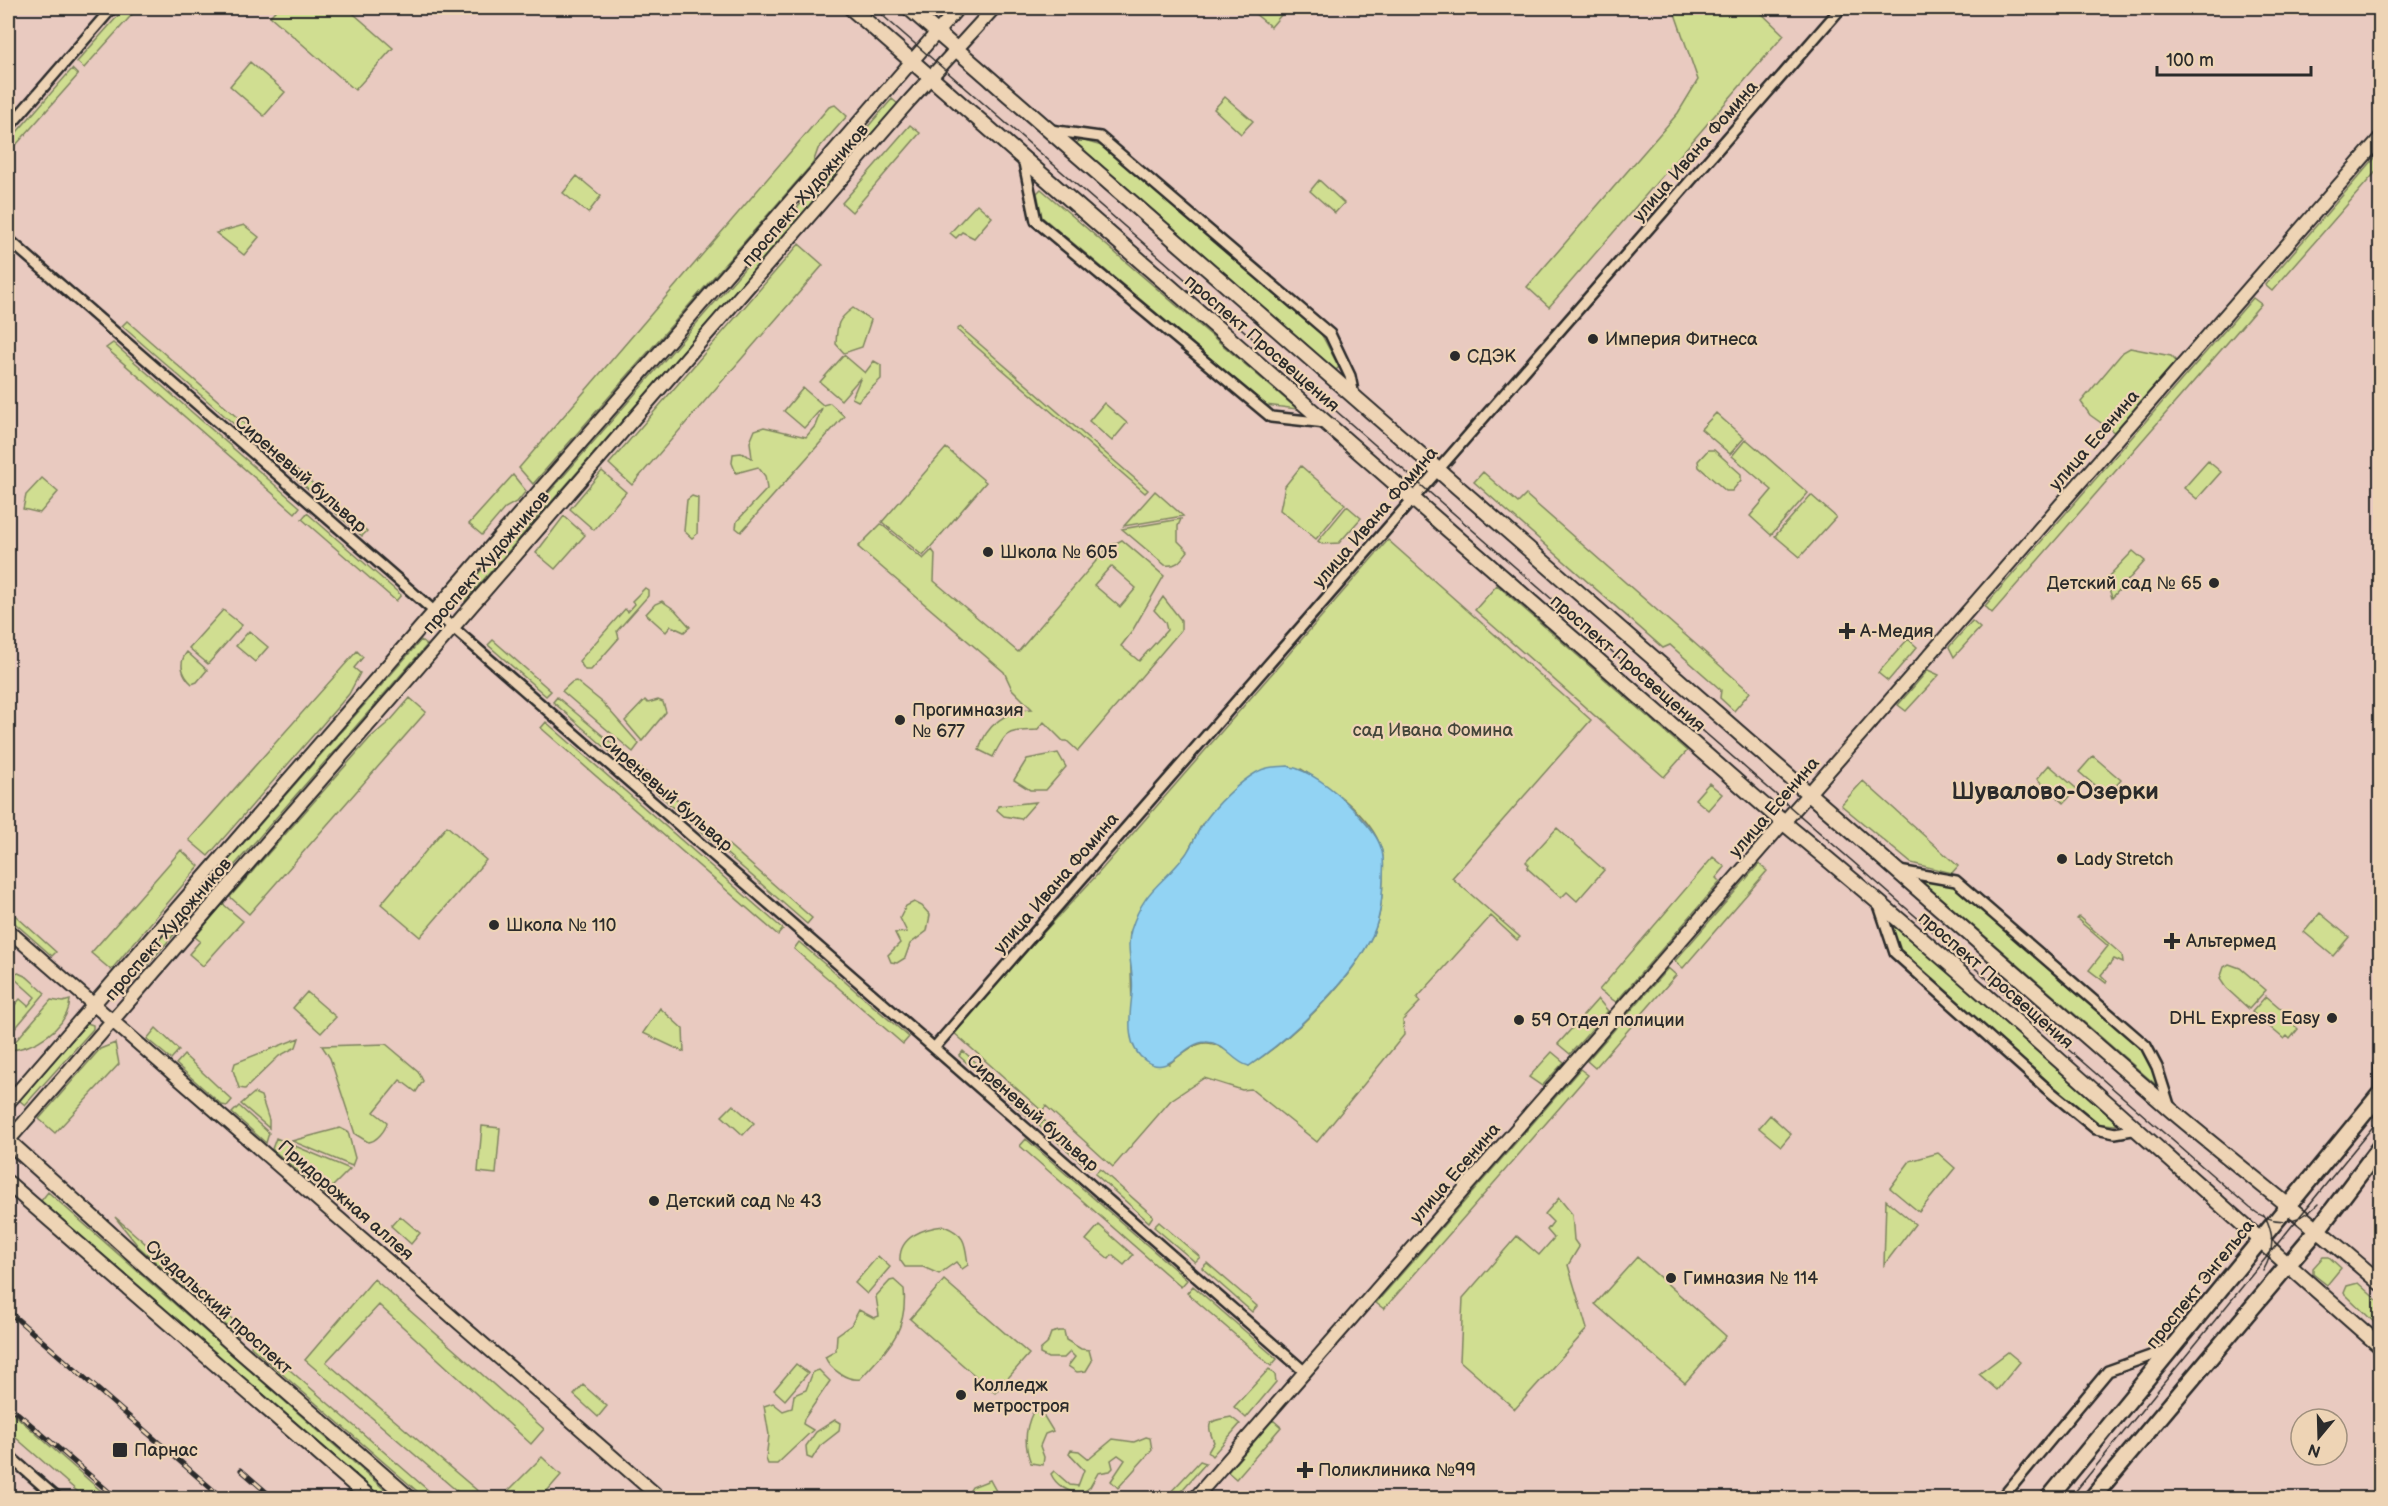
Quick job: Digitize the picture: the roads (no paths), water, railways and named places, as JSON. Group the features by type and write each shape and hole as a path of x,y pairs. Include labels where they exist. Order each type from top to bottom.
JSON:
{"main road":[{"name":"проспект Просвещения","path":"850,8 1784,823 1877,900 2139,1129 2380,1346"},
{"name":"проспект Просвещения","path":"909,8 2171,1110 2288,1207 2319,1228 2380,1282"},
{"name":"проспект Энгельса","path":"2049,1498 2380,1095"},
{"name":"Суздальский проспект","path":"8,1141 221,1334 410,1498"},
{"path":"2092,1498 2319,1228 2380,1147"},
{"path":"8,1183 370,1498"}],"street":[{"path":"8,128 112,8"},
{"name":"проспект Художников","path":"8,1103 92,1003 958,8"},
{"name":"проспект Художников","path":"8,1141 930,77 994,8"},
{"name":"улица Ивана Фомина","path":"934,1048 1841,8"},
{"path":"1048,130 1100,137 1330,334 1350,376 1354,396"},
{"name":"улица Есенина","path":"1195,1498 2380,138"},
{"path":"1023,158 1036,221 1271,417 1327,423"},
{"name":"Сиреневый бульвар","path":"8,239 1305,1372"},
{"path":"1898,871 1956,881 2146,1046 2157,1067 2171,1110"},
{"path":"1877,900 1895,953 2046,1088 2096,1130 2115,1133 2139,1129"},
{"name":"Придорожная аллея","path":"8,930 660,1498"},
{"path":"2380,1062 2380,1095"},
{"path":"2002,1498 2108,1371 2172,1348"},
{"path":"8,1455 57,1498"}],"water":[{"path":"1288,766 1307,773 1333,790 1355,811 1377,838 1383,860 1383,888 1380,912 1373,935 1346,976 1315,1010 1282,1041 1249,1066 1238,1061 1218,1045 1206,1042 1190,1047 1162,1065 1146,1061 1134,1048 1130,1030 1133,986 1129,938 1136,916 1148,896 1186,854 1204,822 1228,794 1260,770"}],"tram line":[{"path":"874,8 2250,1208 2267,1218 2285,1221 2302,1216 2318,1204"},
{"path":"2070,1498 2380,1118"},
{"path":"2263,1271 2272,1243 2270,1229 2264,1215"}],"railway":[{"path":"8,1311 222,1498"},
{"path":"8,1405 116,1498"},
{"path":"241,1470 273,1498"}],"place":[{"name":"Империя Фитнеса","path":"1593,339"},
{"name":"СДЭК","path":"1455,356"},
{"name":"Школа № 605","path":"988,552"},
{"name":"Детский сад № 65","path":"2214,583"},
{"name":"А-Медия","path":"1847,631"},
{"name":"Прогимназия № 677","path":"900,720"},
{"name":"Lady Stretch","path":"2062,859"},
{"name":"Школа № 110","path":"494,925"},
{"name":"Альтермед","path":"2172,941"},
{"name":"DHL Express Easy","path":"2332,1018"},
{"name":"59 Отдел полиции","path":"1519,1020"},
{"name":"Детский сад № 43","path":"654,1201"},
{"name":"Гимназия № 114","path":"1671,1278"},
{"name":"Колледж метростроя","path":"961,1395"},
{"name":"Парнас","path":"120,1450"},
{"name":"Поликлиника №99","path":"1305,1470"}],"district":[{"name":"Шувалово-Озерки","path":"2055,791"}],"park label":[{"name":"сад Ивана Фомина","path":"1433,730"}]}
